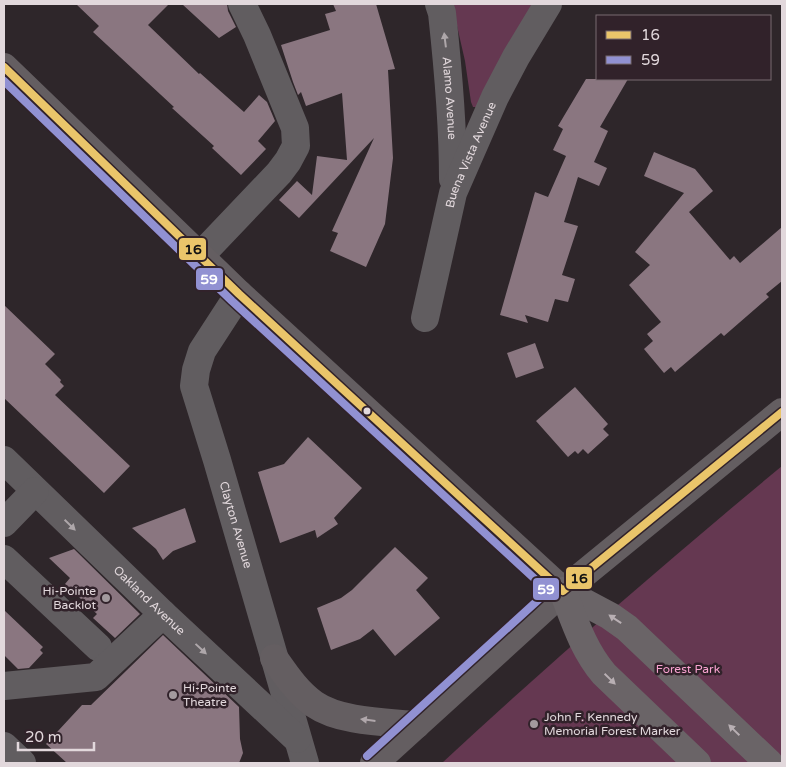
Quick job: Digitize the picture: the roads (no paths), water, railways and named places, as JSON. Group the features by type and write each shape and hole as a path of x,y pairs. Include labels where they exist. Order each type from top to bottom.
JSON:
{"highway":[{"path":"563,591 583,644 594,662 604,674 697,763"},
{"path":"563,591 610,616 627,628 769,763"}],"main road":[{"path":"4,67 238,294 563,591"},
{"path":"374,763 563,591 782,412"},
{"path":"274,658 289,680 302,694 326,711 355,718 416,726"}],"street":[{"path":"200,256 279,173 296,146 295,128 257,35 242,4"},
{"name":"Alamo Avenue","path":"439,4 442,13 450,82 453,193"},
{"name":"Buena Vista Avenue","path":"425,318 453,193 495,97 516,57 548,4"},
{"name":"Clayton Avenue","path":"238,294 202,352 196,370 194,386 301,751"},
{"name":"Oakland Avenue","path":"4,460 301,751"},
{"path":"4,523 35,491"},
{"path":"4,559 98,647"},
{"path":"4,686 96,677 163,614"},
{"path":"4,746 22,763"}],"place":[{"name":"Hi-Pointe Backlot","path":"106,598"},
{"name":"Hi-Pointe Theatre","path":"173,695"},
{"name":"John F. Kennedy Memorial Forest Marker","path":"534,724"}],"park label":[{"name":"Forest Park","path":"688,669"}]}
